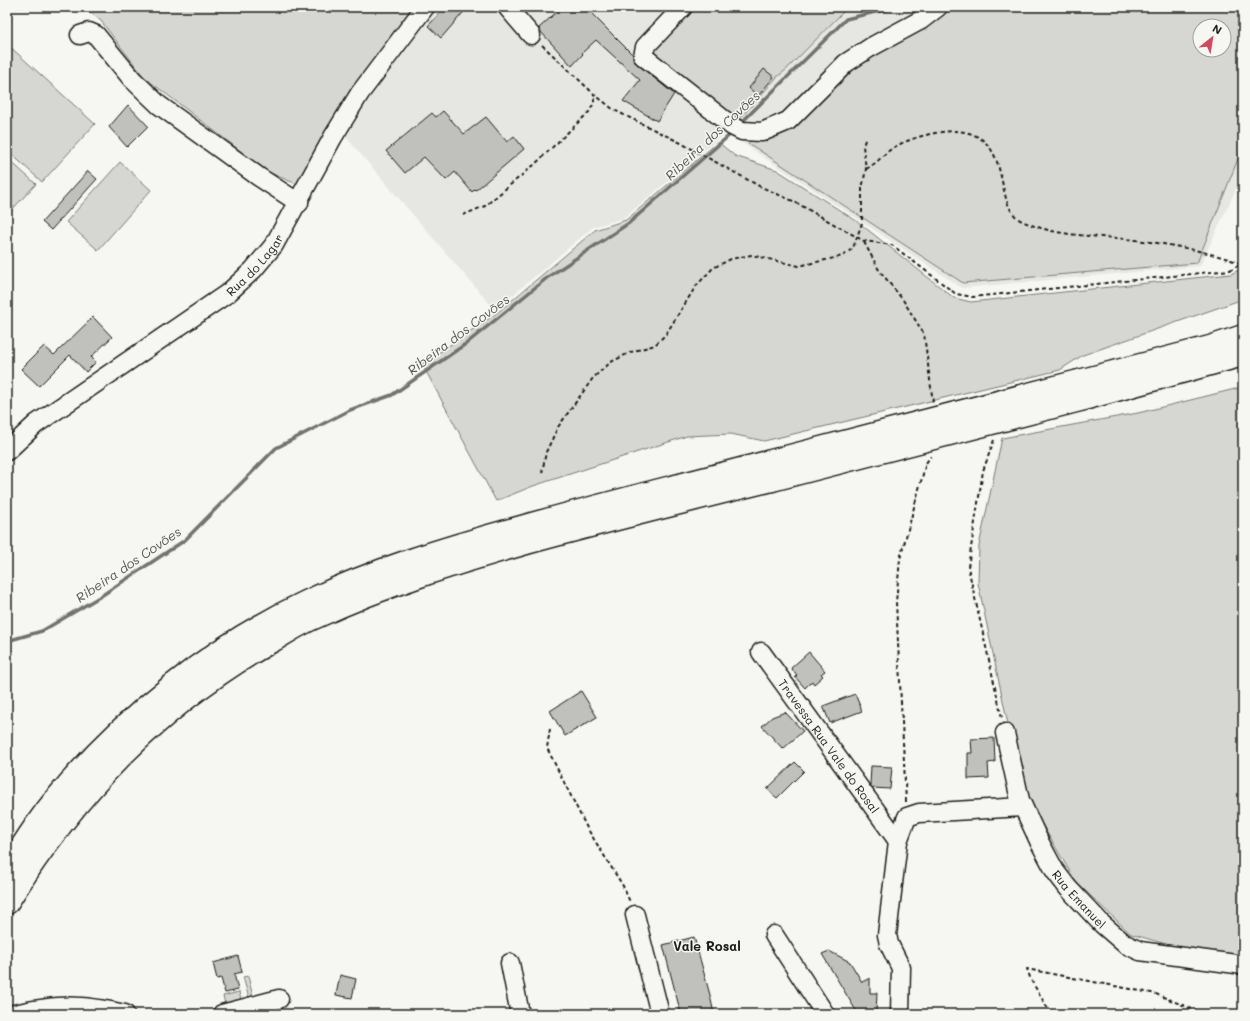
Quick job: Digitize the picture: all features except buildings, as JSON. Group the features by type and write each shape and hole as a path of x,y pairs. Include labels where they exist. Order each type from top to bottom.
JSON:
{"highway":[{"path":"1082,390 1243,336"},
{"path":"7,903 34,860 70,811 113,762 158,721 200,686 250,653 314,617 382,589 460,562 618,517 770,471 1082,390 1243,355"},
{"path":"7,870 54,800 100,750 144,709 188,674 241,638 305,603 380,570 449,547 611,501 770,471"}],"street":[{"name":"Rua do Lagar","path":"7,451 36,424 228,293 253,270 274,245 299,202 333,137 360,93 425,7"},
{"path":"507,7 531,34"},
{"path":"683,7 645,47 643,56 737,128 762,132 788,121 846,64 871,47 921,20 938,7"},
{"path":"80,35 89,32 96,36 132,79 159,105 259,177 299,202"},
{"name":"Travessa Rua Vale do Rosal","path":"761,652 898,841"},
{"name":"Rua Emanuel","path":"1005,732 1023,807 1040,843 1055,871 1068,888 1102,924 1125,944 1140,951 1243,965"},
{"path":"900,1014 901,968 889,944 887,935 898,841 907,817 919,812 1023,807"},
{"path":"635,915 660,1014"},
{"path":"774,935 825,1014"},
{"path":"510,963 520,1014"},
{"path":"222,1014 279,999"},
{"path":"14,1014 54,1006 84,1006 125,1014"}],"path":[{"path":"531,34 594,94 614,110 704,155 760,186 793,201 864,241 892,245 956,294 972,298 1230,270 1242,263"},
{"path":"463,215 485,206 534,165 589,112 594,103 594,94"},
{"path":"866,169 875,165 890,150 904,143 927,135 950,131 964,132 977,136 986,142 992,151 1011,211 1020,220 1058,233 1086,237 1136,240 1219,256 1242,263"},
{"path":"542,473 546,452 558,427 593,378 611,362 631,352 655,345 666,334 696,286 713,268 731,259 751,255 799,266 843,256 853,248 862,223 862,189 866,169 863,146 866,137"},
{"path":"864,241 879,270 903,300 924,334 934,404"},
{"path":"995,438 983,471 968,567 1005,732"},
{"path":"907,817 896,602 900,559 926,463 934,453"},
{"path":"550,729 547,748 586,828 623,886 635,915"},
{"path":"1050,1014 1031,980 1027,969 1156,994 1197,1011 1222,1014"}],"shaded area":[{"path":"84,7 417,7 299,185 268,172 144,77 101,21"},
{"path":"436,7 1243,7 1243,174 1200,266 962,288 726,132 624,218 593,227 495,310 346,137 368,98"},
{"path":"694,7 848,7 786,70 777,77 739,120 651,51"},
{"path":"950,7 1243,7 1243,146 1197,263 963,283 728,130 762,137 848,67 924,24"},
{"path":"7,44 95,124 42,182 7,150"},
{"path":"718,142 735,156 777,170 858,222 954,298 971,302 1231,274 1243,268 1243,299 1083,355 1060,370 764,441 731,434 687,436 533,486 496,501 422,364 497,313 595,230 626,220"},
{"path":"7,158 36,184 7,215"},
{"path":"120,162 151,190 98,250 66,222"},
{"path":"1243,387 1243,957 1180,948 1131,934 1076,882 1029,802 1009,729 978,583 979,546 1002,438 1138,413"},
{"path":"248,976 253,997 249,998 243,977"},
{"path":"239,992 241,1000 225,1004 223,996"}],"waterway":[{"name":"Ribeira dos Covões","path":"740,124 846,19 896,7"},
{"name":"Ribeira dos Covões","path":"7,641 42,631 101,596 185,540 276,448 350,410 392,395 467,343 548,277 629,223 732,133"}],"district":[{"name":"Vale Rosal","path":"707,945"}]}
